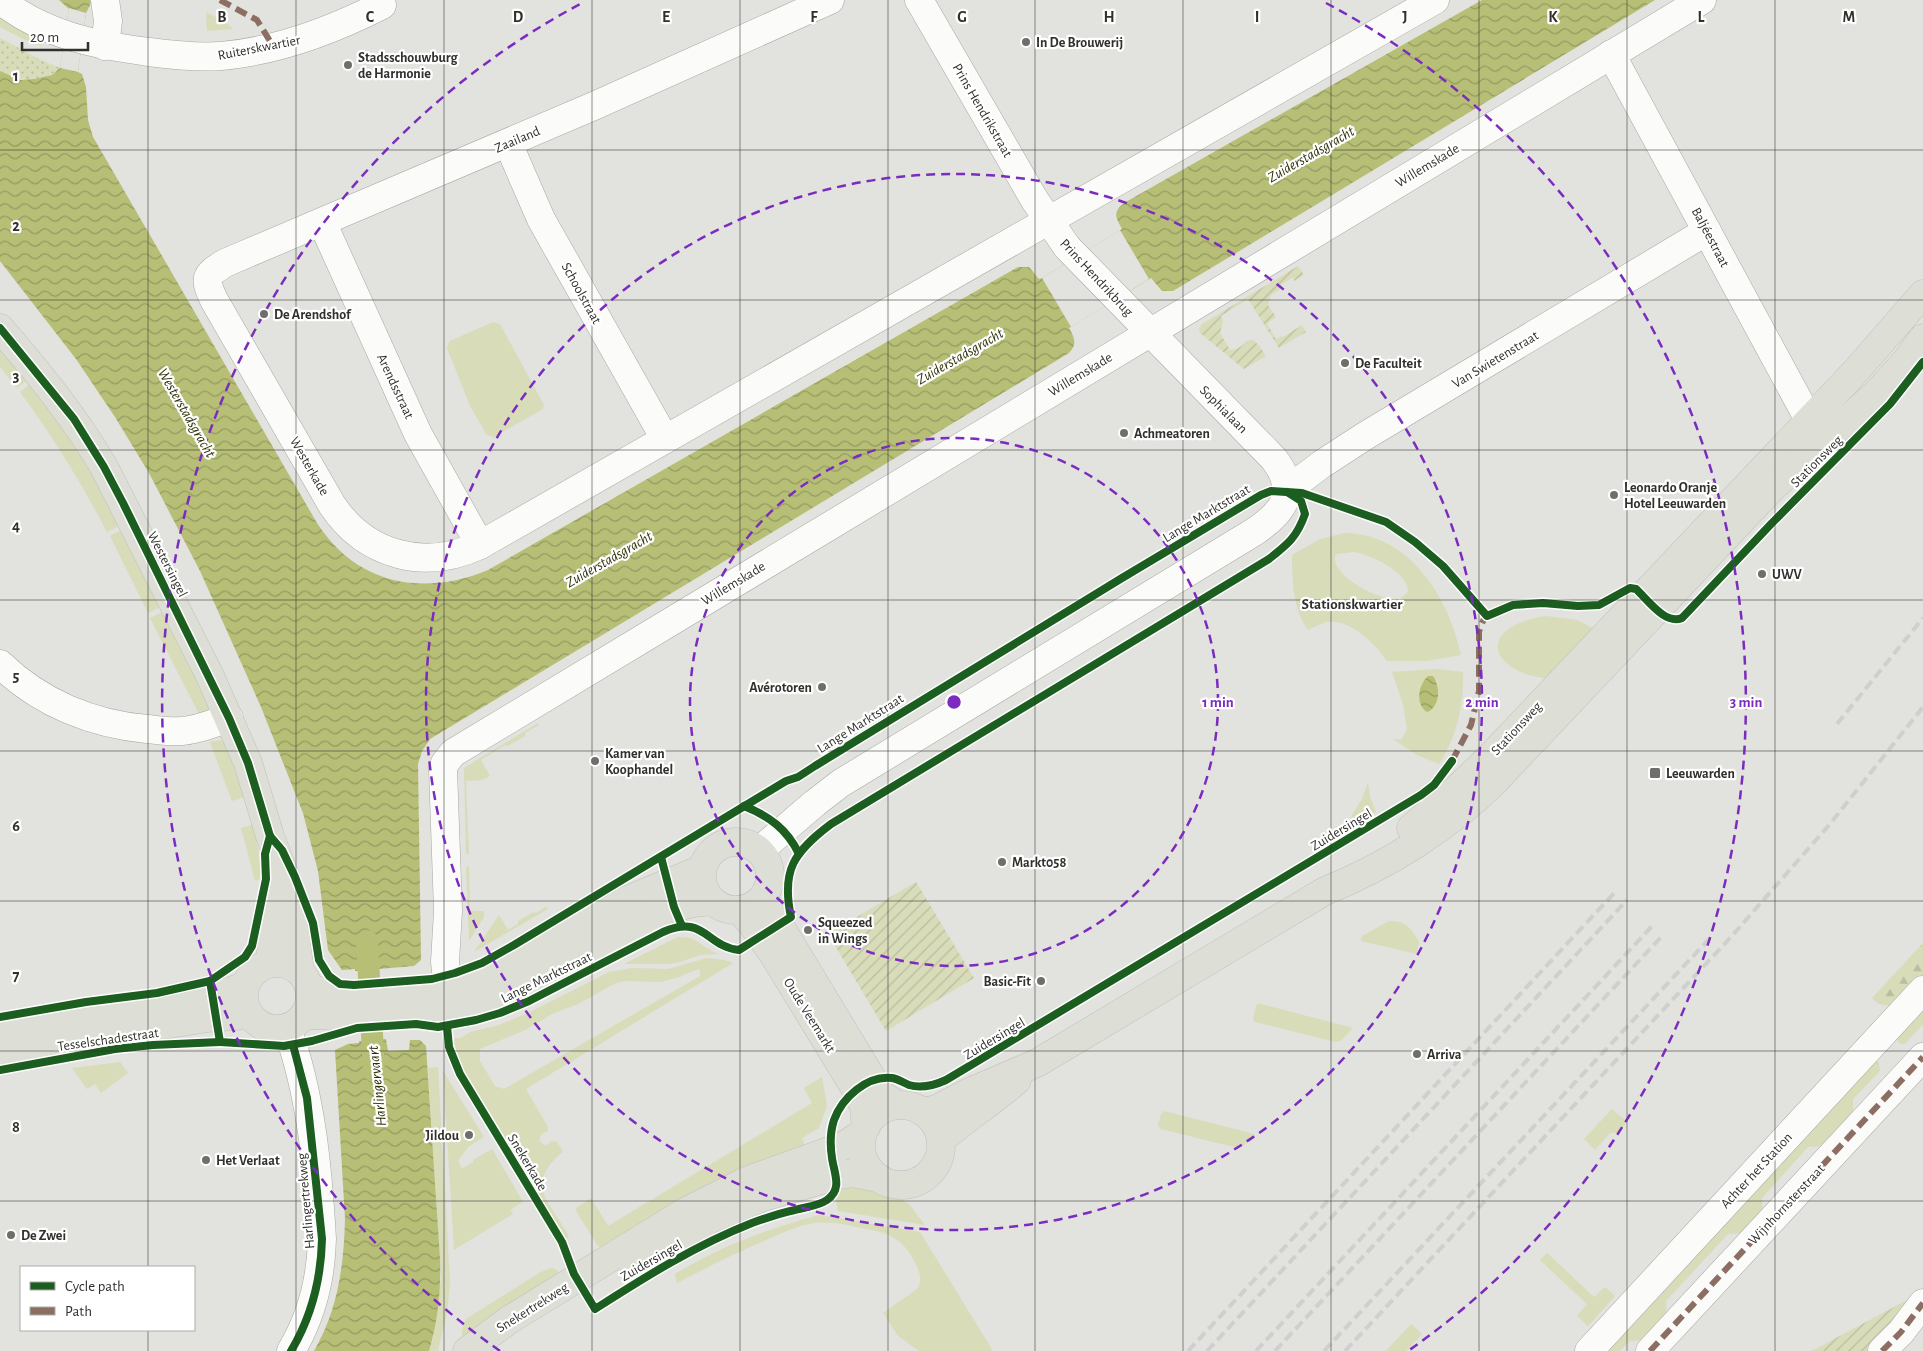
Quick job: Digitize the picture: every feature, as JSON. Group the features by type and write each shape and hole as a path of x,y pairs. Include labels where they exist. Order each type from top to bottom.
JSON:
{"main road":[{"name":"Stationsweg","path":"1440,816 1490,757 1810,420 1923,294"},
{"name":"Westersingel","path":"0,328 74,419 104,466 230,718 251,772 270,836 288,884 299,1010"},
{"name":"Stationsweg","path":"1440,816 1472,803 1495,781 1772,488 1877,393 1906,361 1923,338"},
{"path":"924,1112 936,1109 967,1093 1037,1063 1325,891 1358,878 1440,816"},
{"name":"Westersingel","path":"270,836 276,893 270,963"},
{"path":"733,841 747,843 760,850 768,861 771,873 769,886 763,898 752,906 739,910 725,908 712,901 704,886 702,869 708,856 719,846 733,841"},
{"name":"Lange Marktstraat","path":"384,1004 414,993 469,983 511,968 625,901 702,869"},
{"name":"Oude Veemarkt","path":"763,898 882,1095 898,1105"},
{"name":"Lange Marktstraat","path":"299,1010 341,996 355,1005 384,1004 450,1008 496,997 667,909 712,901"},
{"name":"Oude Veemarkt","path":"739,910 752,924 775,957 856,1090 864,1106 864,1130"},
{"path":"270,963 291,965 299,1010 276,1030 266,1028 250,1016 243,996 248,978 254,971 270,963"},
{"name":"Tesselschadestraat","path":"0,1032 106,1013 213,997 245,986"},
{"name":"Tesselschadestraat","path":"0,1053 207,1018 250,1016"},
{"path":"941,1140 954,1128 991,1102 1037,1063"},
{"path":"898,1105 911,1106 924,1112 935,1124 941,1140 938,1161 922,1179 912,1183 900,1185 888,1183 878,1178 869,1169 863,1158 861,1146 864,1130 874,1116 885,1109 898,1105"},
{"name":"Zuidersingel","path":"603,1274 685,1212 746,1181 842,1146 864,1130"},
{"name":"Zuidersingel","path":"603,1274 734,1208 763,1196 835,1176 853,1173 878,1178"},
{"name":"Snekertrekweg","path":"467,1351 509,1320 603,1274"},
{"name":"Snekertrekweg","path":"496,1351 603,1274"}],"street":[{"name":"Ruiterskwartier","path":"0,0 30,9 60,34 117,48 203,56 220,56 254,51 324,32 382,5"},
{"path":"105,0 108,21 117,48"},
{"name":"Zaailand","path":"207,279 210,272 225,263 687,65 830,0"},
{"name":"Prins Hendrikstraat","path":"919,0 1048,220"},
{"path":"480,545 1435,0"},
{"name":"Willemskade","path":"448,988 445,962 448,911 443,769 448,758 458,749 1702,0"},
{"name":"Baljéestraat","path":"1611,54 1810,420"},
{"name":"Schoolstraat","path":"508,142 541,218 665,439"},
{"name":"Prins Hendrikbrug","path":"1048,220 1076,257 1149,332"},
{"name":"Arendsstraat","path":"322,222 418,434 480,545"},
{"name":"Van Swietenstraat","path":"1286,491 1322,464 1365,436 1708,231"},
{"name":"Westerkade","path":"207,279 208,288 214,300 332,505 344,521 380,548 403,555 438,558 466,552 480,545"},
{"name":"Sophialaan","path":"1149,332 1274,459 1283,471 1286,491"},
{"path":"760,850 815,803 842,783 1270,521 1285,502 1286,491"},
{"path":"0,664 40,696 79,715 102,722 131,728 181,731 200,728 230,718"},
{"name":"Achter het Station","path":"1589,1351 1923,990"},
{"name":"Harlingertrekweg","path":"291,1351 305,1323 318,1284 322,1260 321,1217 299,1010"},
{"name":"Wijnhornsterstraat","path":"1650,1351 1923,1057"},
{"path":"1882,1351 1906,1326 1923,1303"}],"green space":[{"path":"206,12 225,22 233,29 207,31"},
{"path":"0,13 43,38 41,46 0,27"},
{"path":"0,38 60,68 46,77 31,80 0,71"},
{"path":"1298,266 1304,275 1294,281 1292,278 1279,286 1281,289 1271,295 1268,305 1276,317 1267,324 1276,339 1283,337 1302,325 1306,332 1279,348 1248,299 1221,316 1223,321 1220,333 1230,350 1237,349 1251,340 1255,341 1266,356 1244,369 1200,333 1199,329 1202,324"},
{"path":"493,322 500,324 544,405 543,409 494,437 487,435 470,406 447,348 450,341"},
{"path":"0,346 28,379 17,388 0,367"},
{"path":"31,383 77,444 121,525 107,532 66,460 20,392"},
{"path":"123,529 162,606 148,613 110,536"},
{"path":"1345,533 1368,536 1389,544 1407,557 1423,573 1436,592 1447,612 1461,655 1427,661 1387,661 1361,633 1343,624 1326,622 1308,630 1296,604 1292,555 1320,539","holes":["1354,552 1379,561 1396,571 1407,585 1408,592 1400,599 1382,597 1358,586 1348,579 1335,562 1336,554"]},
{"path":"164,611 212,709 199,714 150,618"},
{"path":"1546,616 1577,620 1595,629 1548,679 1527,674 1512,667 1502,658 1498,648 1500,638 1509,629 1524,621"},
{"path":"1437,669 1463,672 1461,708 1458,720 1455,731 1439,764 1417,755 1393,739 1401,740 1407,730 1403,704 1392,672","holes":["1436,680 1437,699 1432,709 1420,703 1422,683"]},
{"path":"538,723 539,725 525,733 525,736 508,746 505,745 481,760 490,776 482,780 466,781 469,854 466,854 464,768"},
{"path":"226,739 247,796 232,801 210,742"},
{"path":"1368,782 1370,797 1376,812 1353,825 1352,815 1362,799"},
{"path":"255,824 261,872 260,879 255,881 241,828"},
{"path":"469,866 470,911 484,911 484,917 469,941 466,867"},
{"path":"916,882 974,978 886,1031 828,934"},
{"path":"546,907 548,909 474,952 499,915 508,930 518,924 518,921"},
{"path":"1389,921 1399,922 1411,929 1419,942 1417,954 1361,941 1362,936"},
{"path":"678,937 695,940 719,954 700,955 668,964 624,964"},
{"path":"1923,943 1923,975 1901,999 1890,1006 1879,1004 1872,998"},
{"path":"707,958 733,963 526,1089 548,1127 547,1132 540,1136 540,1142 546,1146 552,1141 557,1142 563,1152 547,1169 542,1186 548,1203 569,1237 566,1239 464,1070 457,1055 455,1038 461,1038 470,1032 496,1026 526,1014 609,972 632,968 668,969","holes":["698,969 700,976 504,1089 495,1086 480,1061 480,1049 525,1030 552,1014 578,1004 614,984 625,981 661,982"]},
{"path":"1258,1004 1353,1028 1342,1040 1336,1042 1255,1022 1253,1019"},
{"path":"1923,1005 1923,1024 1905,1044 1901,1044 1894,1037"},
{"path":"1874,1058 1879,1063 1880,1071 1853,1099 1853,1122 1831,1146 1808,1147 1762,1198 1763,1220 1751,1233 1728,1234 1666,1301 1667,1323 1652,1339 1630,1341 1620,1351 1603,1351"},
{"path":"120,1062 128,1073 101,1093 95,1084 87,1089 72,1068"},
{"path":"438,1067 450,1283 447,1313 438,1351 429,1351 433,1338 441,1279 428,1068"},
{"path":"443,1071 484,1137 468,1147 458,1161 462,1168 492,1149 523,1202 510,1210 513,1214 454,1250"},
{"path":"822,1077 827,1106 819,1128 802,1138 807,1151 604,1249 597,1245 575,1209 591,1198 608,1226 812,1103 804,1088"},
{"path":"1612,1109 1627,1122 1617,1133 1610,1133 1595,1150 1584,1139"},
{"path":"1164,1111 1254,1134 1242,1147 1238,1148 1161,1129 1158,1125 1161,1114"},
{"path":"869,1184 908,1203 925,1225 838,1211 836,1199 841,1188"},
{"path":"819,1215 920,1232 993,1351 919,1351 898,1336 883,1313 917,1289 920,1276 912,1258 901,1243 891,1236 873,1230 830,1223 803,1225 755,1245 677,1283 675,1274 710,1255 780,1226"},
{"path":"1547,1253 1594,1297 1605,1287 1615,1296 1588,1326 1577,1316 1587,1304 1540,1260"},
{"path":"553,1268 558,1271 564,1280 462,1342 462,1329 466,1319 539,1273"},
{"path":"1909,1299 1871,1351 1812,1351 1907,1300"},
{"path":"1411,1324 1422,1334 1406,1351 1386,1351"}],"water":[{"path":"59,0 90,0 91,3 86,13 78,72 82,74 86,87 88,120 93,137 317,523 333,544 351,560 372,572 393,580 439,583 464,578 488,570 1018,267 1029,267 1039,279 1042,278 1122,229 1116,215 1124,203 1482,0 1655,0 1173,291 1162,291 1151,278 1069,328 1074,337 1074,347 1069,353 430,739 422,751 418,764 421,960 414,966 355,971 355,969 342,970 328,950 318,871 303,813 261,707 200,571 149,473 115,417 76,359 0,261 0,71 21,80 52,75 60,68 69,9"},
{"path":"1428,676 1433,676 1436,680 1438,696 1435,706 1427,712 1423,709 1419,694 1422,684"},
{"path":"386,1039 388,1051 409,1050 410,1040 420,1040 426,1046 440,1259 440,1283 435,1328 429,1351 314,1351 329,1320 338,1287 343,1253 345,1218 335,1050 348,1044 359,1043 359,1041"}],"pier":[{"path":"69,8 86,13 78,72 60,68"},
{"path":"1120,230 1149,279 1071,327 1042,278"}],"waterway":[{"name":"Harlingervaart","path":"367,941 374,1071"}],"railway":[{"path":"1837,724 1923,618"},
{"path":"1345,1351 1731,937 1830,824 1923,707"},
{"path":"1188,1351 1617,890"},
{"path":"1207,1351 1627,900"},
{"path":"1256,1351 1654,924"},
{"path":"1275,1351 1664,934"},
{"path":"1324,1351 1711,937"}],"marked path":[{"path":"220,0 257,20 273,46"},
{"path":"1452,761 1471,725 1479,691 1479,632 1484,619 1491,614"},
{"path":"1650,1351 1923,1057"},
{"path":"1882,1351 1901,1332 1923,1303"}],"cycle path":[{"path":"0,328 74,419 104,467 229,718 248,763 270,836 282,850 313,923 319,960 329,976 340,984 354,985 432,979 482,963 786,781 798,777 1122,578 1261,495 1271,491 1302,493 1386,522 1415,542 1443,566 1487,616 1513,605 1543,603 1578,606 1599,605 1630,588 1636,589 1663,615 1669,618 1682,618 1772,523 1890,404 1923,362"},
{"path":"270,836 265,854 266,879 252,946 245,957 210,981 220,1042 284,1046 312,1041 357,1028 416,1024 438,1027 476,1020 500,1013 529,1001 663,932 677,927 697,929 719,943 739,950 791,917 788,887 793,863 799,853 831,824 1269,559 1282,549 1295,534 1305,514 1301,501 1287,492"},
{"name":"Snekerkade","path":"447,1026 449,1047 460,1074 562,1242 574,1274 595,1309 711,1241 757,1221 816,1205 832,1196 836,1186 831,1143 834,1120 849,1096 865,1084 883,1078 892,1078 914,1086 933,1085 946,1080 1421,795 1434,785 1452,761"},
{"path":"744,806 761,814 783,830 799,854"},
{"path":"661,857 674,907 682,926"},
{"path":"0,1017 86,1002 157,993 210,981"},
{"path":"0,1070 115,1049 220,1042"},
{"path":"291,1351 305,1324 314,1297 320,1268 322,1239 307,1098 293,1045"}],"place":[{"name":"In De Brouwerij","path":"1026,42"},
{"name":"Stadsschouwburg de Harmonie","path":"348,65"},
{"name":"De Arendshof","path":"264,314"},
{"name":"De Faculteit","path":"1345,363"},
{"name":"Achmeatoren","path":"1124,433"},
{"name":"Leonardo Oranje Hotel Leeuwarden","path":"1614,495"},
{"name":"UWV","path":"1762,574"},
{"name":"Avérotoren","path":"822,687"},
{"name":"Kamer van Koophandel","path":"595,761"},
{"name":"Leeuwarden","path":"1655,773"},
{"name":"Markt058","path":"1002,862"},
{"name":"Squeezed in Wings","path":"808,930"},
{"name":"Basic-Fit","path":"1041,981"},
{"name":"Arriva","path":"1417,1054"},
{"name":"Jildou","path":"469,1135"},
{"name":"Het Verlaat","path":"206,1160"},
{"name":"De Zwei","path":"11,1235"}],"district":[{"name":"Stationskwartier","path":"1352,604"}],"water label":[{"name":"Zuiderstadsgracht","path":"1311,154"},
{"name":"Zuiderstadsgracht","path":"960,356"},
{"name":"Westerstadsgracht","path":"187,413"},
{"name":"Zuiderstadsgracht","path":"609,559"}]}
